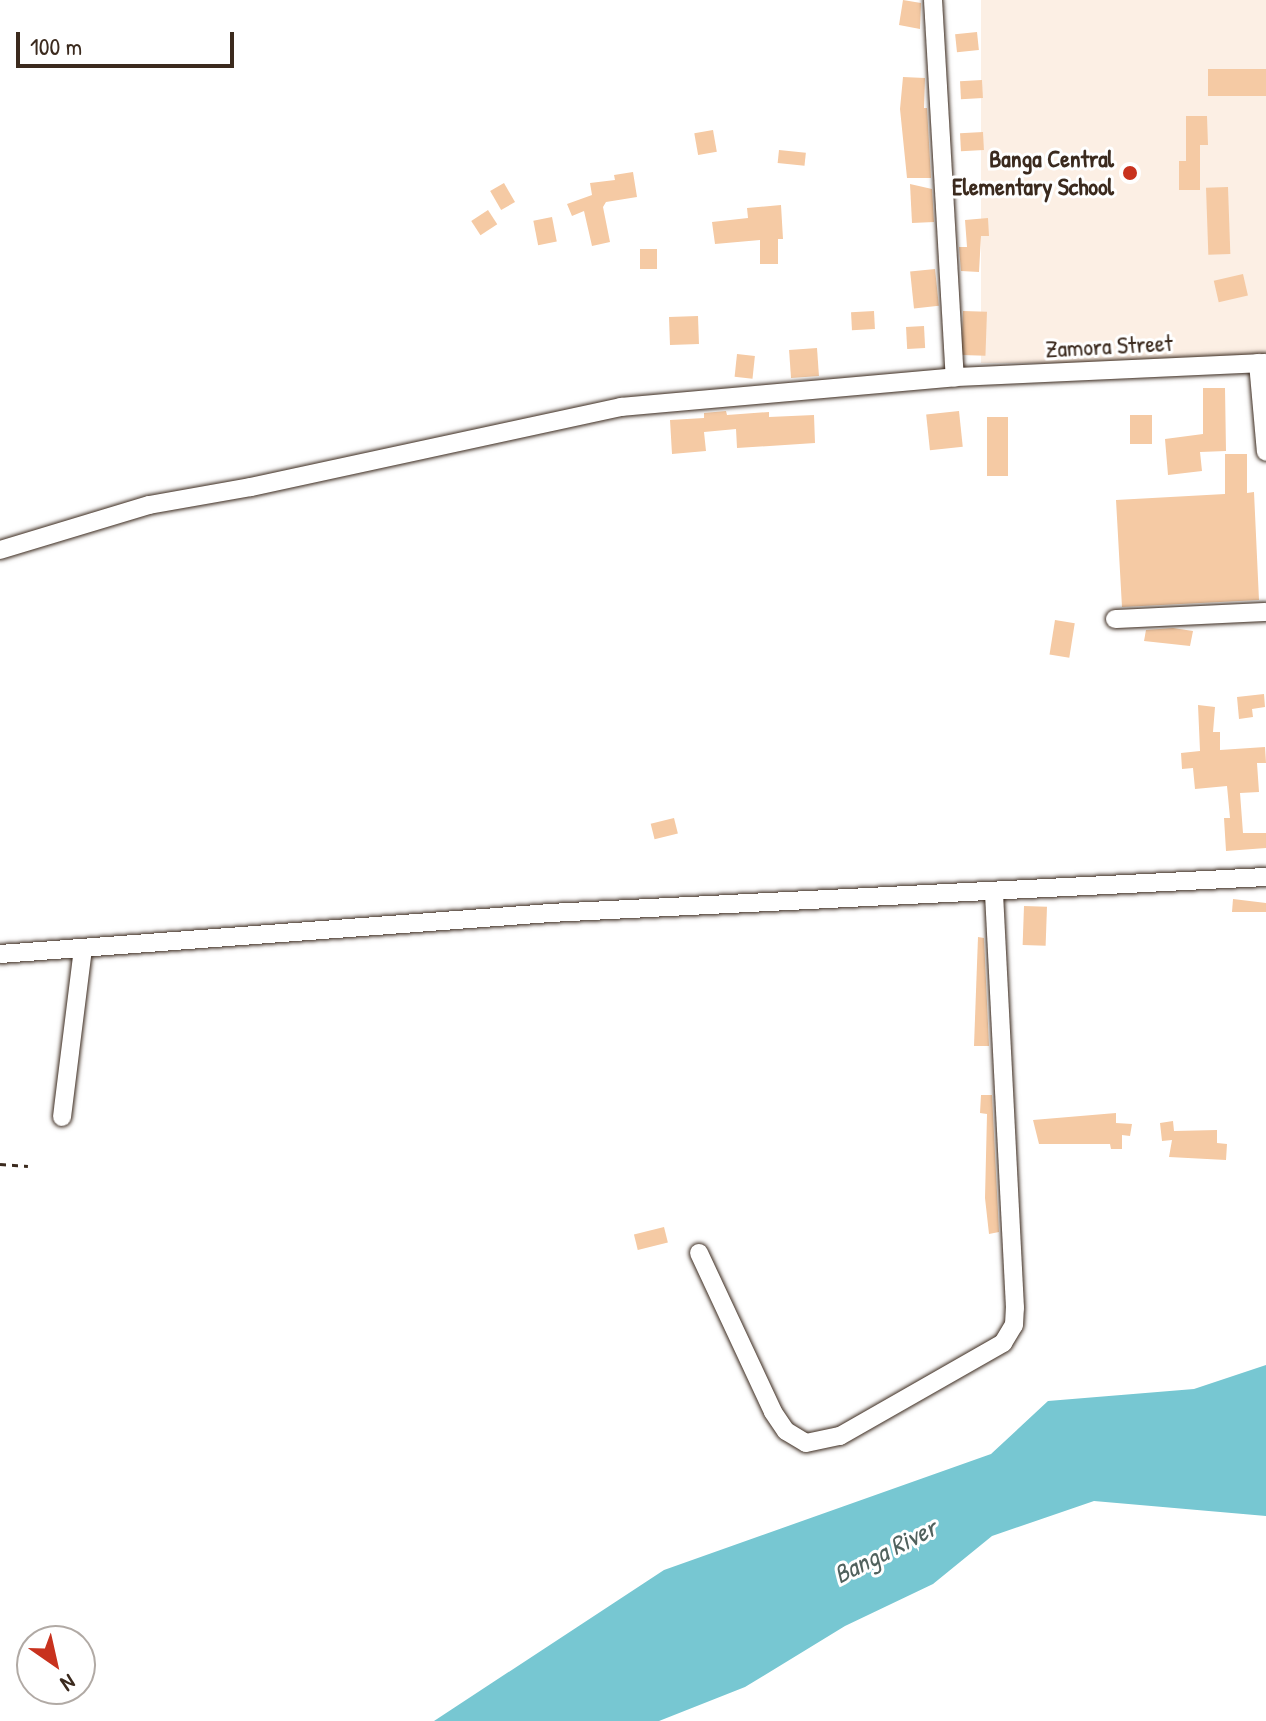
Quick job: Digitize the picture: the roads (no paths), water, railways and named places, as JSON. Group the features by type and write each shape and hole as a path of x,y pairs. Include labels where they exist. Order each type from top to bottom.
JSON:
{"street":[{"path":"933,0 955,377"},
{"path":"1262,363 1266,452"},
{"name":"Zamora Street","path":"0,550 149,505 251,487 621,407 955,377 1262,363"},
{"path":"1115,619 1266,612"},
{"path":"0,954 550,913 1266,877"},
{"path":"699,1253 773,1412 786,1431 806,1443 840,1436 1003,1343 1014,1325 1015,1308 994,893"},
{"path":"62,1117 83,949"}],"water":[{"name":"Banga River","path":"1266,1365 1266,1516 1094,1501 992,1536 933,1584 845,1626 745,1687 659,1721 434,1721 664,1570 991,1454 1048,1401 1194,1389"}],"place":[{"name":"Banga Central Elementary School","path":"1130,173"}]}
